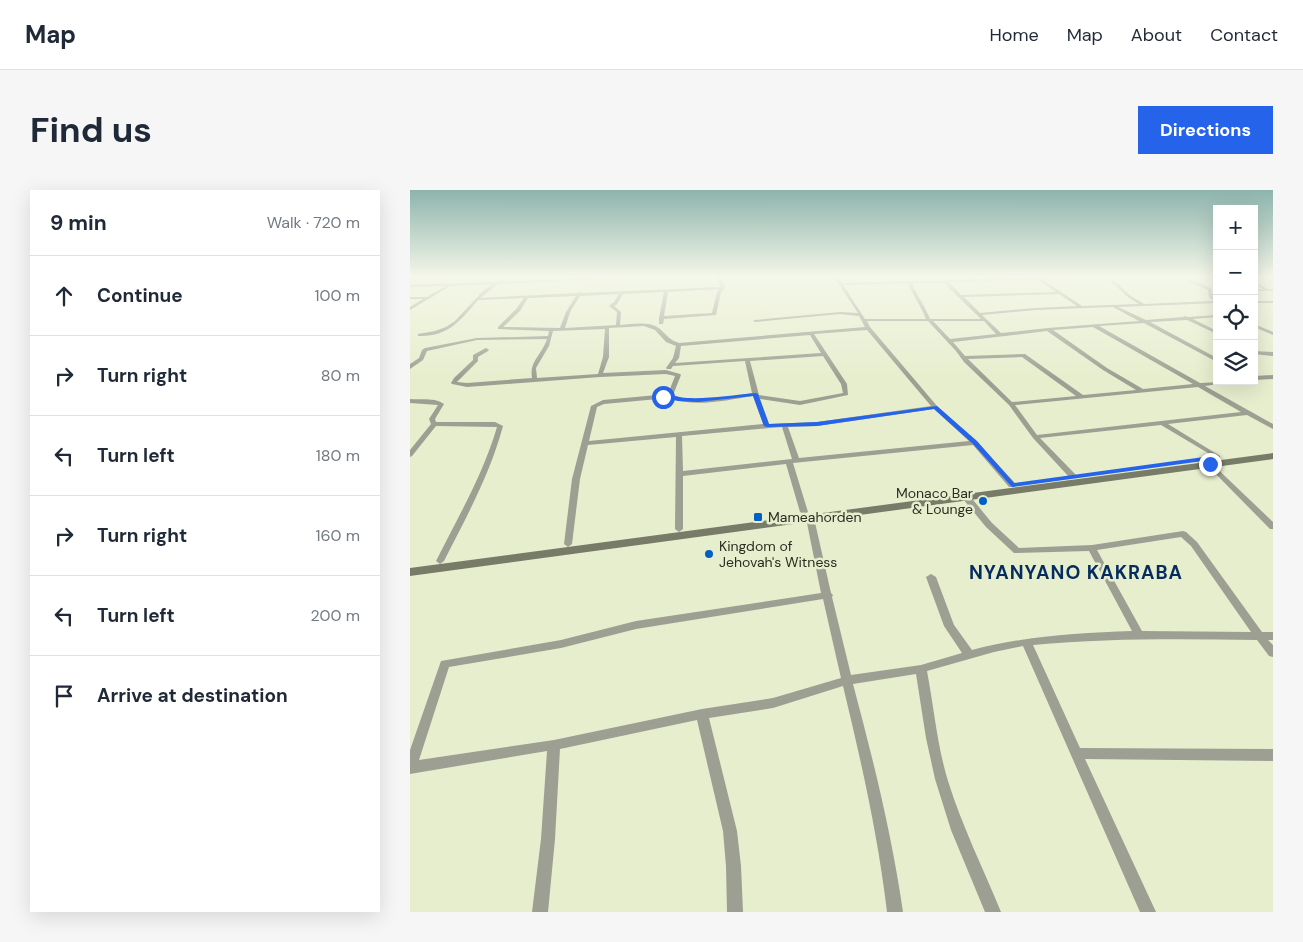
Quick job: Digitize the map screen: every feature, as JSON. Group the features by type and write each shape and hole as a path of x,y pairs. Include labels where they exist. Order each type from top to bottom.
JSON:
{"street":[{"path":"420,335 435,333 452,326 461,320 469,311"},
{"path":"517,311 500,328 552,330 644,325 657,329 668,341 679,345 868,328"},
{"path":"562,329 569,311"},
{"path":"617,311 619,312 618,325"},
{"path":"657,329 660,325 663,311"},
{"path":"661,318 712,315 713,311"},
{"path":"858,311 868,328 935,407 975,443 1012,485"},
{"path":"925,311 928,320 1012,404 1035,437 1073,476"},
{"path":"975,311 999,334"},
{"path":"978,314 1027,311"},
{"path":"1122,311 1213,358"},
{"path":"755,321 840,313 862,317 984,320"},
{"path":"949,341 1048,329 1213,316"},
{"path":"1184,317 1213,331"},
{"path":"1094,325 1273,427"},
{"path":"600,375 606,357 607,326"},
{"path":"1258,327 1273,334"},
{"path":"1048,329 1093,361 1142,391"},
{"path":"534,378 533,368 547,346 552,330"},
{"path":"568,544 576,479 593,408 596,404 670,396 684,400 756,396 800,403 846,394 844,384 811,334"},
{"path":"410,367 421,359 425,350 439,346 476,339 549,337"},
{"path":"666,372 676,358 679,345"},
{"path":"486,350 475,356 476,360 454,383 467,386 600,375 666,372 678,375 670,396"},
{"path":"1258,353 1273,354"},
{"path":"672,365 825,354"},
{"path":"965,358 1023,356 1082,397"},
{"path":"747,359 756,396 767,426"},
{"path":"1258,378 1273,377"},
{"path":"527,381 534,378 543,380"},
{"path":"1012,404 1213,384"},
{"path":"410,401 440,403 432,419 434,424"},
{"path":"585,443 767,426 817,424 935,407"},
{"path":"1035,437 1246,413"},
{"path":"1161,422 1211,460 1272,525"},
{"path":"410,456 434,424"},
{"path":"434,424 495,424 500,426 484,474 440,560"},
{"path":"784,425 828,595 832,622 872,782 895,912"},
{"path":"679,434 679,529"},
{"path":"679,474 975,443"},
{"path":"410,564 679,529 966,497 1273,450"},
{"path":"410,572 1073,476 1211,460 1273,456"},
{"path":"966,497 989,525 1017,551 1092,548 1183,534 1194,544 1244,616 1273,653"},
{"path":"1092,548 1139,635"},
{"path":"932,577 949,626 969,655"},
{"path":"828,595 636,625 561,644 446,664 410,767 554,745 702,714 773,702 848,680 921,669 969,655 1026,642 1079,636 1273,636"},
{"path":"1026,642 1078,753 1148,912"},
{"path":"921,669 940,777 959,835 993,912"},
{"path":"702,714 707,743 728,819 735,862 735,912"},
{"path":"540,912 548,839 554,745"},
{"path":"1078,753 1273,755"}],"place":[{"name":"Monaco Bar & Lounge","path":"983,501"},
{"name":"Mameahorden","path":"758,517"},
{"name":"Kingdom of Jehovah's Witness","path":"709,554"}],"district":[{"name":"NYANYANO KAKRABA","path":"1076,572"}],"route":[{"path":"663,397 670,396 678,400 698,400 756,394 767,426 817,424 935,407 947,420 975,443 1012,485 1204,458 1210,464"}]}
